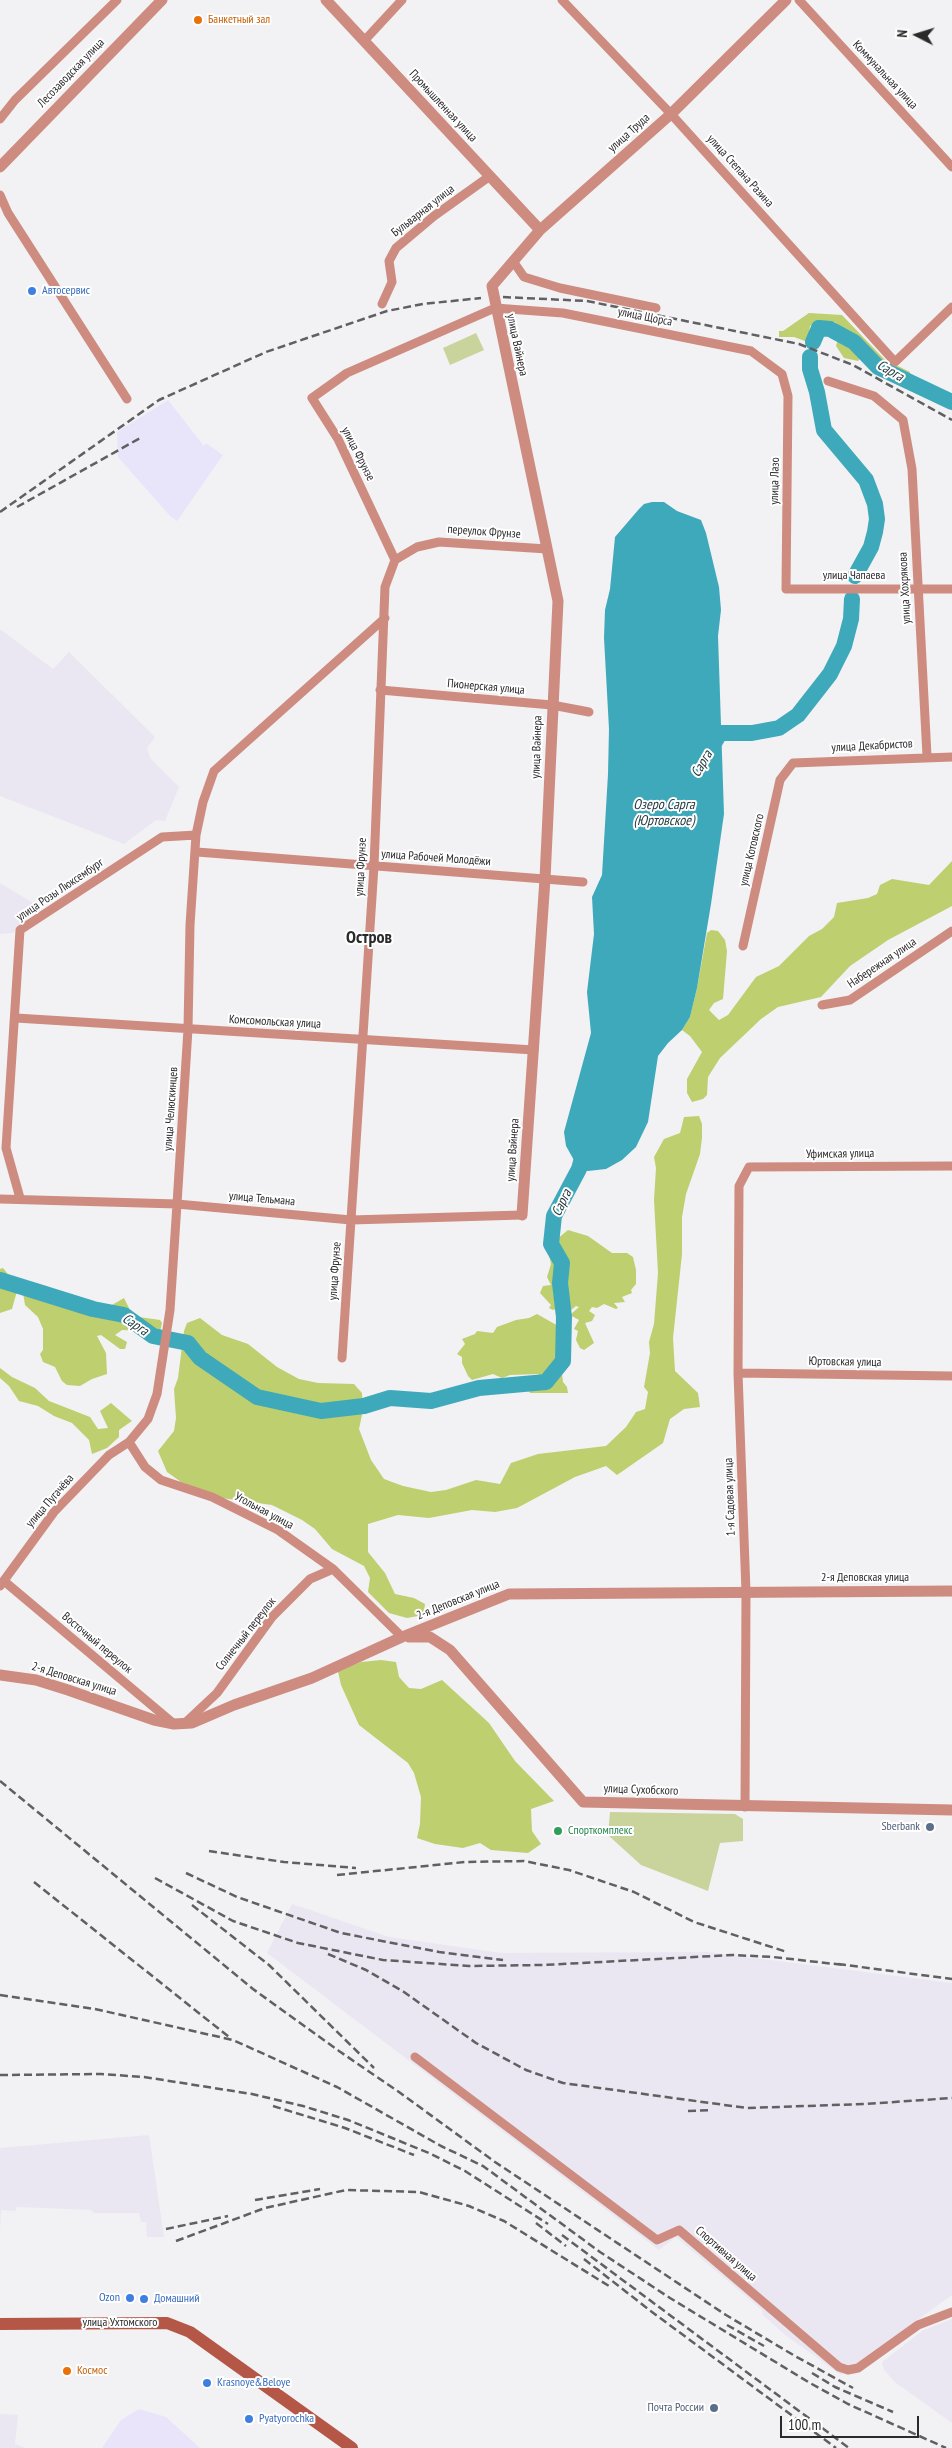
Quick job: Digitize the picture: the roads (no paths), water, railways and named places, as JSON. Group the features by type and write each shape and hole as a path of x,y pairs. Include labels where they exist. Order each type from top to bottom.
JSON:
{"main road":[{"name":"улица Ухтомского","path":"0,2324 167,2323 190,2332 352,2448"}],"street":[{"name":"Лесозаводская улица","path":"0,119 15,100 117,0"},
{"name":"Лесозаводская улица","path":"0,167 162,0"},
{"name":"Промышленная улица","path":"326,0 540,230"},
{"path":"364,41 402,0"},
{"name":"улица Степана Разина","path":"562,0 671,114 895,362 952,307"},
{"name":"улица Труда","path":"492,286 540,230 671,114 786,0"},
{"name":"Коммунальная улица","path":"799,0 952,167"},
{"name":"Бульварная улица","path":"382,304 392,282 389,261 396,248 434,216 490,176"},
{"path":"0,195 8,213 126,399"},
{"path":"513,262 524,278 560,288 656,308"},
{"name":"улица Вайнера","path":"492,286 495,308 558,601 545,879 522,1215"},
{"name":"улица Щорса","path":"495,308 563,314 751,351 782,374"},
{"name":"улица Фрунзе","path":"342,1358 374,866 385,587 395,560 338,438 312,398 347,373 495,308"},
{"name":"улица Лазо","path":"782,374 788,396 786,589"},
{"name":"улица Хохрякова","path":"828,381 874,396 903,420 912,469 927,756"},
{"name":"переулок Фрунзе","path":"395,560 416,546 439,542 547,549"},
{"name":"улица Чапаева","path":"786,589 952,589"},
{"name":"улица Челюскинцев","path":"129,1442 148,1419 157,1394 168,1323 188,1029 190,924 197,852 196,835 203,802 214,771 384,618"},
{"name":"Пионерская улица","path":"380,690 552,705 589,712"},
{"name":"улица Декабристов","path":"794,763 927,756 952,757"},
{"name":"улица Котовского","path":"743,946 780,780 794,763"},
{"name":"улица Розы Люксембург","path":"20,1198 6,1148 16,1018 20,930 162,837 196,835"},
{"name":"улица Рабочей Молодёжи","path":"197,852 583,882"},
{"name":"Набережная улица","path":"822,1005 850,1000 952,931"},
{"name":"Комсомольская улица","path":"16,1018 534,1050"},
{"name":"Уфимская улица","path":"740,1186 749,1167 952,1166"},
{"name":"1-я Садовая улица","path":"740,1186 738,1374 746,1592 745,1807"},
{"name":"улица Тельмана","path":"0,1198 177,1204 351,1220 522,1215"},
{"name":"Юртовская улица","path":"738,1374 952,1376"},
{"name":"Угольная улица","path":"129,1442 145,1467 161,1480 212,1497 270,1526 333,1569 402,1637"},
{"name":"улица Пугачёва","path":"2,1583 54,1512 108,1455 129,1442"},
{"name":"Солнечный переулок","path":"180,1724 217,1693 272,1617 310,1579 333,1569"},
{"name":"Восточный переулок","path":"2,1583 180,1724"},
{"name":"2-я Деповская улица","path":"0,1675 36,1680 154,1720 180,1724 192,1723 234,1705 312,1678 402,1637 509,1594 952,1591"},
{"name":"улица Сухобского","path":"402,1637 430,1637 450,1650 583,1802 952,1810"},
{"name":"Спортивная улица","path":"414,2057 657,2240 678,2230 839,2367 848,2370 858,2368 918,2325 952,2312"}],"water":[{"name":"Озеро Сарга (Юртовское)","path":"664,502 677,511 701,520 719,587 721,610 718,636 724,814 697,988 690,1017 682,1030 658,1056 648,1122 636,1147 622,1160 606,1169 588,1171 579,1169 566,1146 564,1132 591,1033 587,992 594,934 592,897 602,875 608,774 609,729 604,638 605,610 610,589 615,537 644,504"}],"waterway":[{"name":"Сарга","path":"813,342 819,328 830,329 854,342 878,367 952,402"},
{"name":"Сарга","path":"810,357 810,369 817,392 824,430 866,480 875,504 877,519 871,547 855,576"},
{"name":"Сарга","path":"709,752 720,733 752,733 779,728 798,715 830,674 844,646 851,619 852,599"},
{"name":"Сарга","path":"0,1280 93,1309 124,1315 153,1336 188,1343 200,1358 257,1397 321,1411 364,1406 390,1398 431,1401 479,1388 546,1382 563,1361 564,1317 560,1283 562,1263 551,1244 554,1216 579,1169 585,1147"}],"railway":[{"path":"503,297 587,301 799,344 853,365 952,420"},
{"path":"0,512 159,400 266,352 387,311 423,304 481,298"},
{"path":"17,507 142,437"},
{"path":"0,1781 253,1989 339,2051 495,2162 726,2315 853,2388"},
{"path":"209,1851 284,1862 356,1868"},
{"path":"337,1875 465,1862 524,1861 569,1870 634,1892 694,1922 787,1952"},
{"path":"186,1873 237,1897 341,1933 439,1952 503,1960"},
{"path":"155,1878 233,1921 298,1943 383,1960 469,1966 543,1965 733,1955 773,1957 844,1965"},
{"path":"34,1882 229,2037"},
{"path":"192,1905 269,1965 374,2068"},
{"path":"328,1954 366,1970 404,1992 476,2043 526,2070 563,2083 747,2108 865,2104 952,2098"},
{"path":"838,1964 952,1979"},
{"path":"0,1995 95,2009 233,2040 337,2087 441,2146 483,2166 600,2252 670,2298 810,2383 848,2404 946,2448"},
{"path":"0,2075 101,2074 144,2077 252,2094 303,2106 348,2120 429,2153 465,2171 548,2224"},
{"path":"273,2106 345,2128 414,2155"},
{"path":"688,2111 712,2110"},
{"path":"255,2200 320,2189"},
{"path":"176,2241 265,2208 346,2190 419,2192 469,2206 504,2221 609,2286"},
{"path":"166,2229 228,2216"},
{"path":"536,2223 566,2246"},
{"path":"562,2235 849,2448"},
{"path":"584,2259 652,2312 836,2448"},
{"path":"727,2325 764,2346"},
{"path":"812,2373 835,2387 893,2412"}],"place":[{"name":"Банкетный зал","path":"198,20"},
{"name":"Автосервис","path":"32,291"},
{"name":"Sberbank","path":"930,1827"},
{"name":"Спорткомплекс","path":"558,1831"},
{"name":"Ozon","path":"130,2298"},
{"name":"Домашний","path":"144,2299"},
{"name":"Космос","path":"67,2371"},
{"name":"Krasnoye&Beloye","path":"207,2383"},
{"name":"Почта России","path":"714,2408"},
{"name":"Pyatyorochka","path":"249,2419"}],"district":[{"name":"Остров","path":"369,938"}]}
